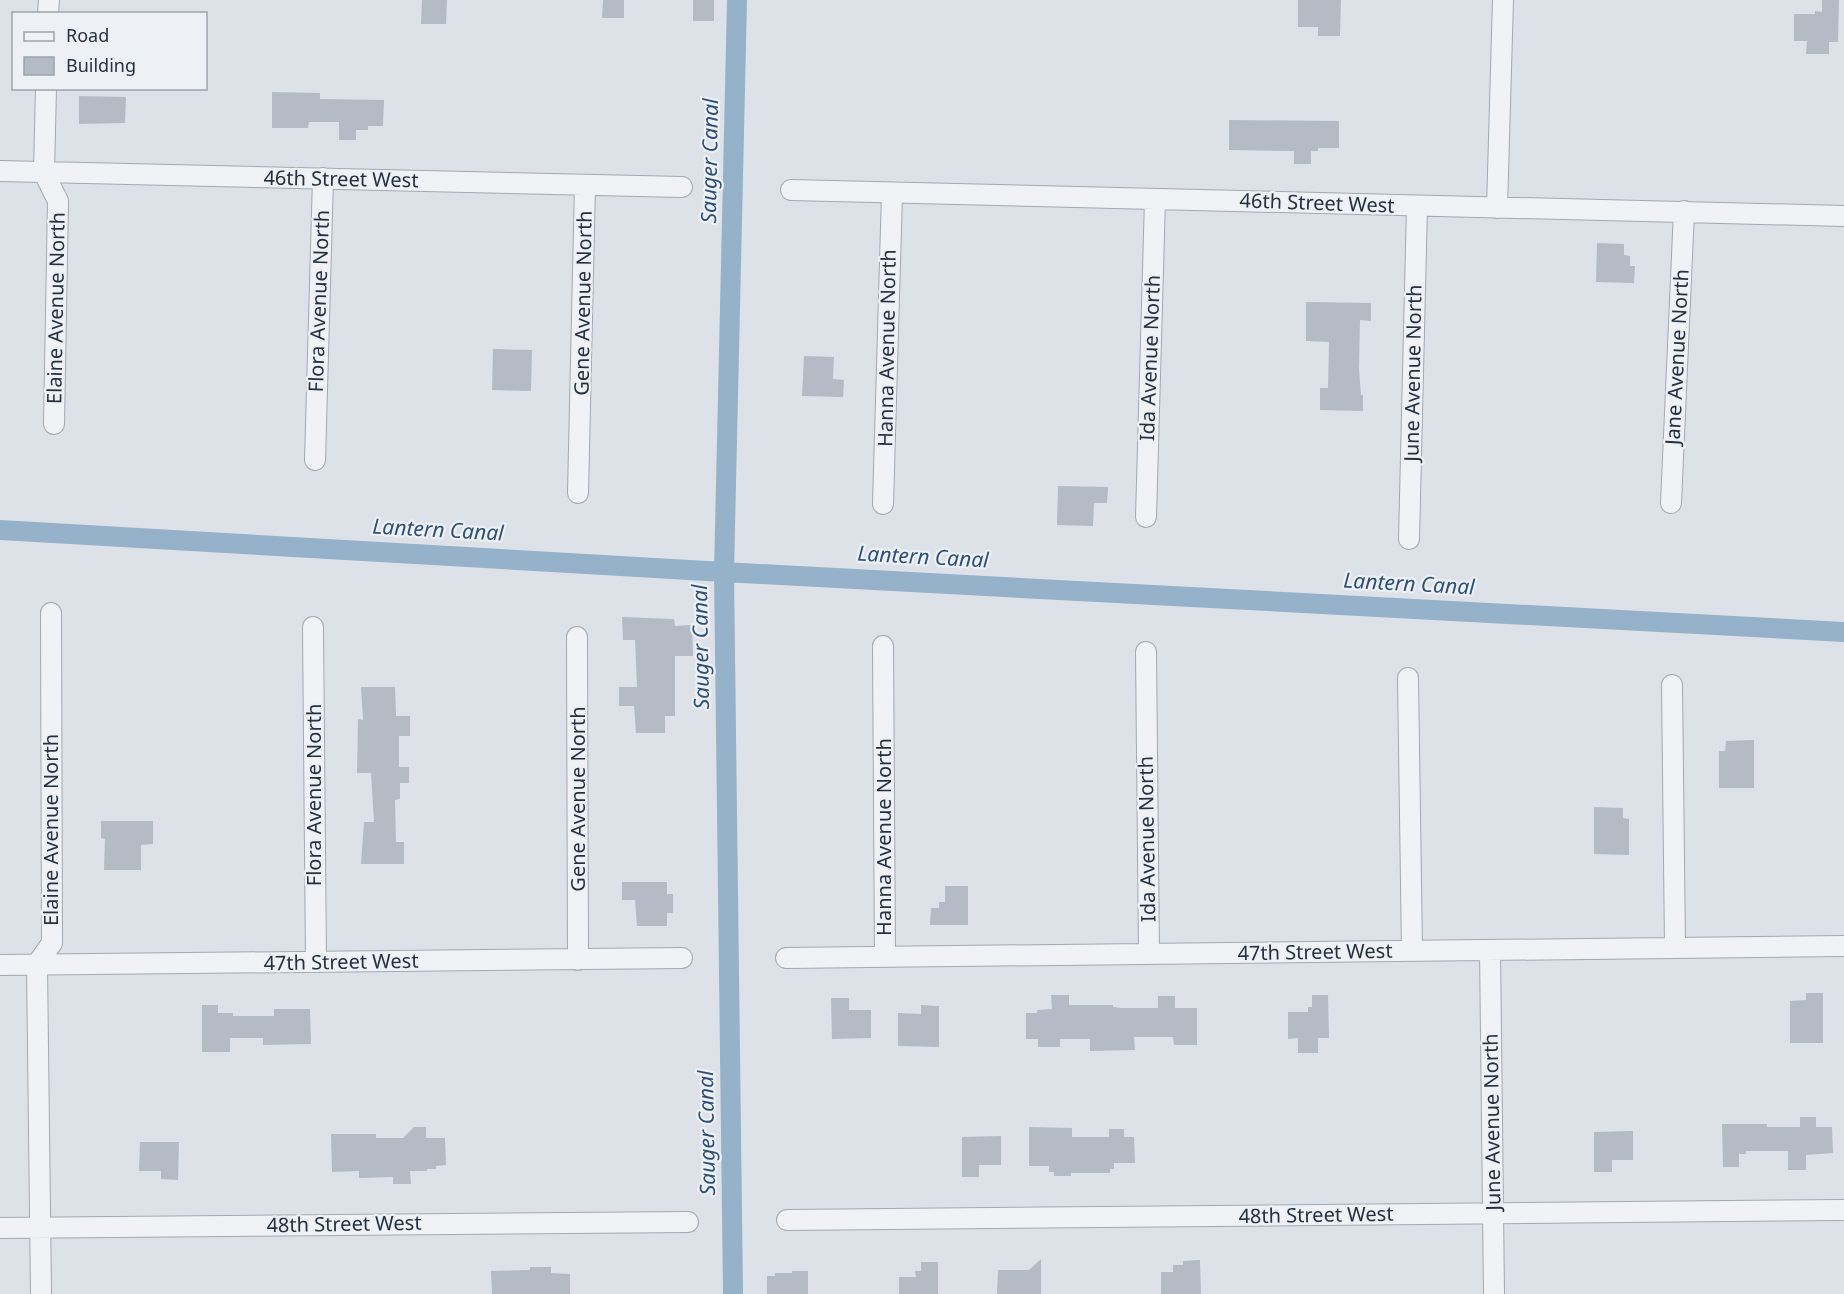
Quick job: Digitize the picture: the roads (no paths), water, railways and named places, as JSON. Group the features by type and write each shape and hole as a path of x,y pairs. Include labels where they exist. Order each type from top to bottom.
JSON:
{"street":[{"path":"1497,208 1503,0"},
{"name":"Elaine Avenue North","path":"46,90 44,173 58,201 54,424"},
{"name":"46th Street West","path":"0,171 682,187"},
{"name":"Flora Avenue North","path":"315,460 323,178"},
{"name":"Gene Avenue North","path":"578,493 585,184"},
{"name":"46th Street West","path":"791,190 1844,216"},
{"name":"Hanna Avenue North","path":"883,504 892,193"},
{"name":"Ida Avenue North","path":"1146,517 1155,199"},
{"name":"June Avenue North","path":"1409,539 1417,206"},
{"name":"Jane Avenue North","path":"1671,503 1684,211"},
{"name":"Elaine Avenue North","path":"37,964 52,943 51,614"},
{"name":"Flora Avenue North","path":"313,627 316,962"},
{"name":"Gene Avenue North","path":"577,638 578,960"},
{"name":"Hanna Avenue North","path":"883,646 885,956"},
{"name":"Ida Avenue North","path":"1146,652 1149,953"},
{"path":"1408,678 1412,951"},
{"path":"1672,685 1675,948"},
{"name":"47th Street West","path":"786,958 1844,946"},
{"name":"June Avenue North","path":"1490,950 1494,1294"},
{"name":"47th Street West","path":"0,965 682,958"},
{"path":"37,964 41,1294"},
{"name":"48th Street West","path":"787,1220 1844,1210"},
{"name":"48th Street West","path":"0,1228 688,1222"}],"waterway":[{"name":"Sauger Canal","path":"733,1294 724,572 737,0"},
{"name":"Lantern Canal","path":"0,530 724,572 1844,632"}]}
